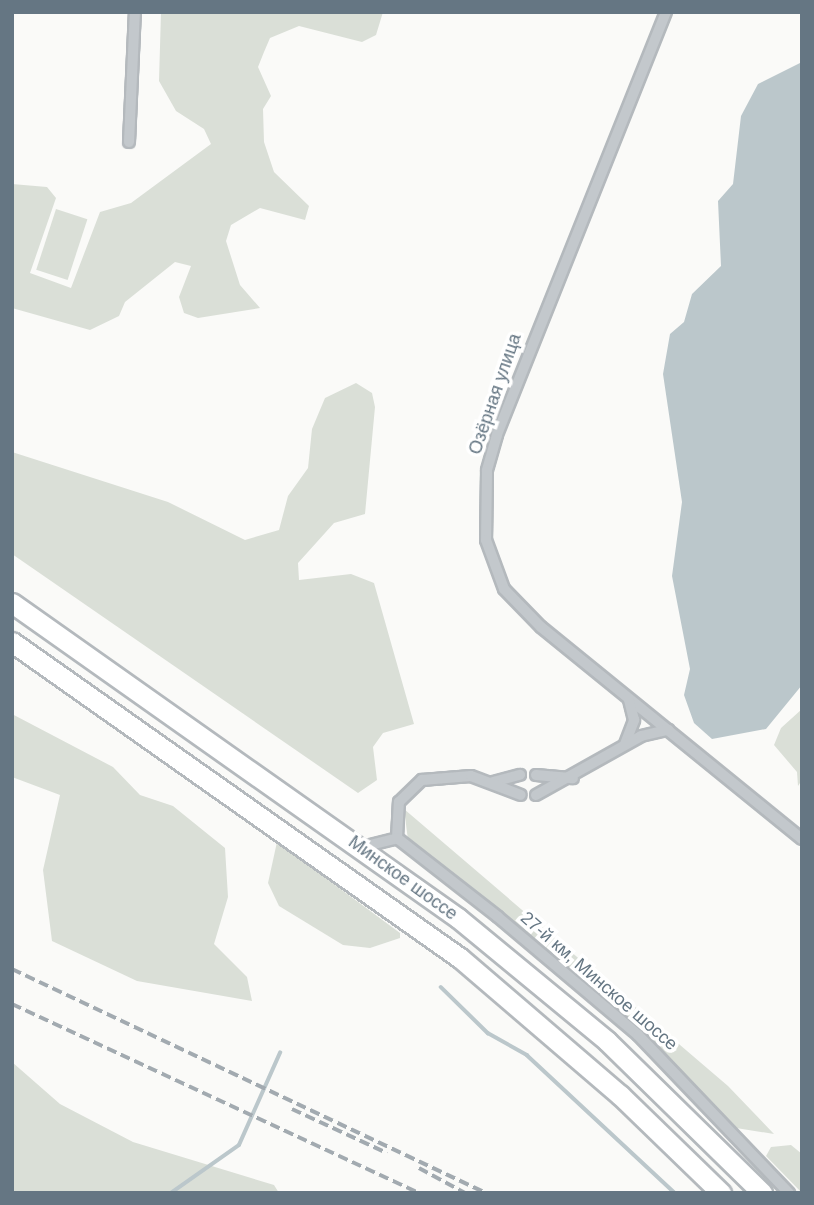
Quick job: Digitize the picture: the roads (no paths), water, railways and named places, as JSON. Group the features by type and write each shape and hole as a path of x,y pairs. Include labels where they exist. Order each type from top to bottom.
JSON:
{"highway":[{"name":"Минское шоссе","path":"12,603 362,847 577,1015 762,1193"},
{"name":"Минское шоссе","path":"12,642 460,958 620,1095 721,1193"}],"street":[{"path":"129,142 135,12"},
{"name":"Озёрная улица","path":"666,12 497,435 484,508 492,564 504,589 628,697 802,839"},
{"path":"625,745 634,720 628,697"},
{"path":"536,795 573,778 625,745 668,730"},
{"path":"494,782 520,775"},
{"path":"536,775 573,778"},
{"path":"362,847 397,838 399,802 412,786 439,776 494,782 521,796"},
{"name":"27-й км, Минское шоссе","path":"397,838 638,1035 789,1193"}],"waterway":[{"path":"441,987 488,1033 527,1055 675,1193"},
{"path":"171,1193 239,1145 280,1053"}],"railway":[{"path":"12,969 486,1193"},
{"path":"12,1004 420,1193"},
{"path":"292,1109 387,1153"},
{"path":"419,1168 465,1193"}]}
